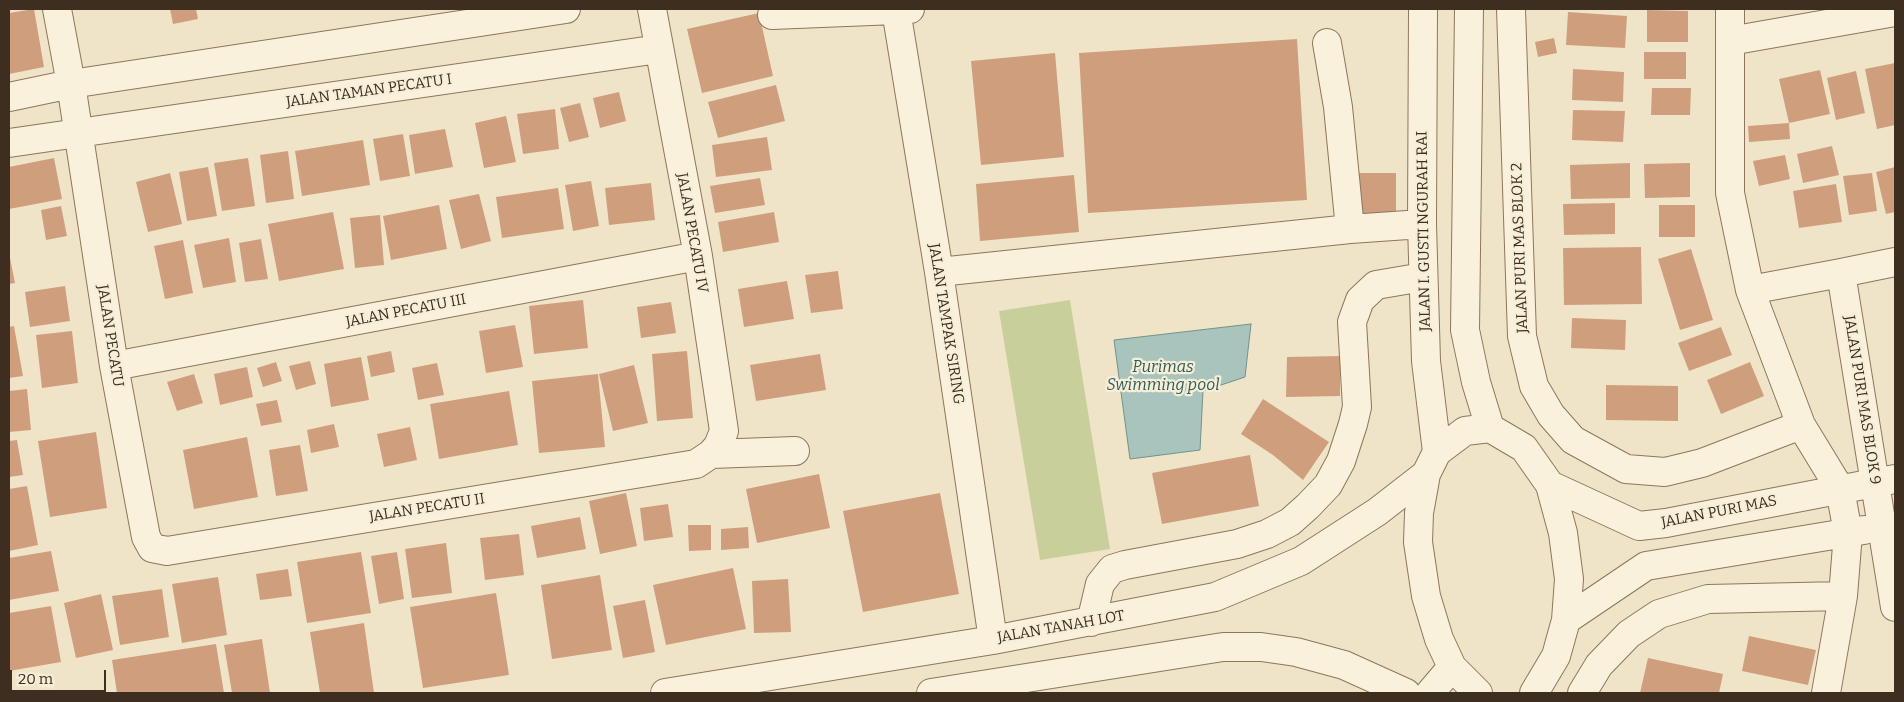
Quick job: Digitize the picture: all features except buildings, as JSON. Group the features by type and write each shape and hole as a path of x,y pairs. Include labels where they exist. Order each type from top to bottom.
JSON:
{"street":[{"path":"57,9 79,134"},
{"path":"9,97 71,84 566,9"},
{"name":"JALAN PECATU IV","path":"652,9 698,256 724,431 718,446 711,454"},
{"name":"JALAN TAMPAK SIRING","path":"772,15 903,9 993,640"},
{"name":"JALAN I. GUSTI NGURAH RAI","path":"1423,9 1422,224 1431,463 1419,513 1420,551 1431,614 1438,639 1463,683"},
{"path":"1469,9 1466,330 1476,382 1490,428 1524,448 1550,485 1563,533 1569,579 1566,620 1556,656 1535,693"},
{"name":"JALAN PURI MAS BLOK 2","path":"1511,9 1522,336 1534,386 1551,415 1573,440 1626,469 1665,472 1702,463 1801,425"},
{"path":"1730,9 1730,193 1750,290 1801,425 1840,490 1848,533 1843,596 1826,693"},
{"path":"1730,41 1895,12"},
{"path":"1327,43 1338,107 1350,229"},
{"name":"JALAN TAMAN PECATU I","path":"9,144 659,49"},
{"name":"JALAN PECATU","path":"79,134 114,366 146,537"},
{"path":"939,272 1350,229 1422,224"},
{"name":"JALAN PECATU III","path":"114,366 698,256"},
{"path":"1750,290 1895,262"},
{"name":"JALAN PURI MAS BLOK 9","path":"1841,273 1885,481 1895,607"},
{"path":"1091,622 1100,584 1112,569 1237,544 1267,534 1290,522 1308,506 1328,485 1341,461 1353,424 1357,392 1352,322 1360,300 1376,285 1423,277"},
{"name":"JALAN TANAH LOT","path":"664,693 993,640 1216,598 1301,561 1377,512 1465,431 1490,428"},
{"path":"711,454 795,451"},
{"name":"JALAN PECATU II","path":"146,537 152,548 167,551 696,464 711,454"},
{"name":"JALAN PURI MAS","path":"1550,485 1639,526 1666,524 1885,481"},
{"path":"1722,512 1730,552"},
{"path":"1639,526 1646,566"},
{"path":"1566,620 1646,566 1889,526"},
{"path":"1582,693 1598,665 1623,640 1659,614 1708,599 1843,596"},
{"path":"931,693 1223,647 1261,647 1296,652 1344,665 1406,693"},
{"path":"1430,693 1463,683"}],"green space":[{"path":"1070,300 1110,549 1040,560 999,311"}],"water":[{"name":"Purimas Swimming pool","path":"1251,324 1245,377 1203,391 1200,450 1130,459 1114,340"}]}
